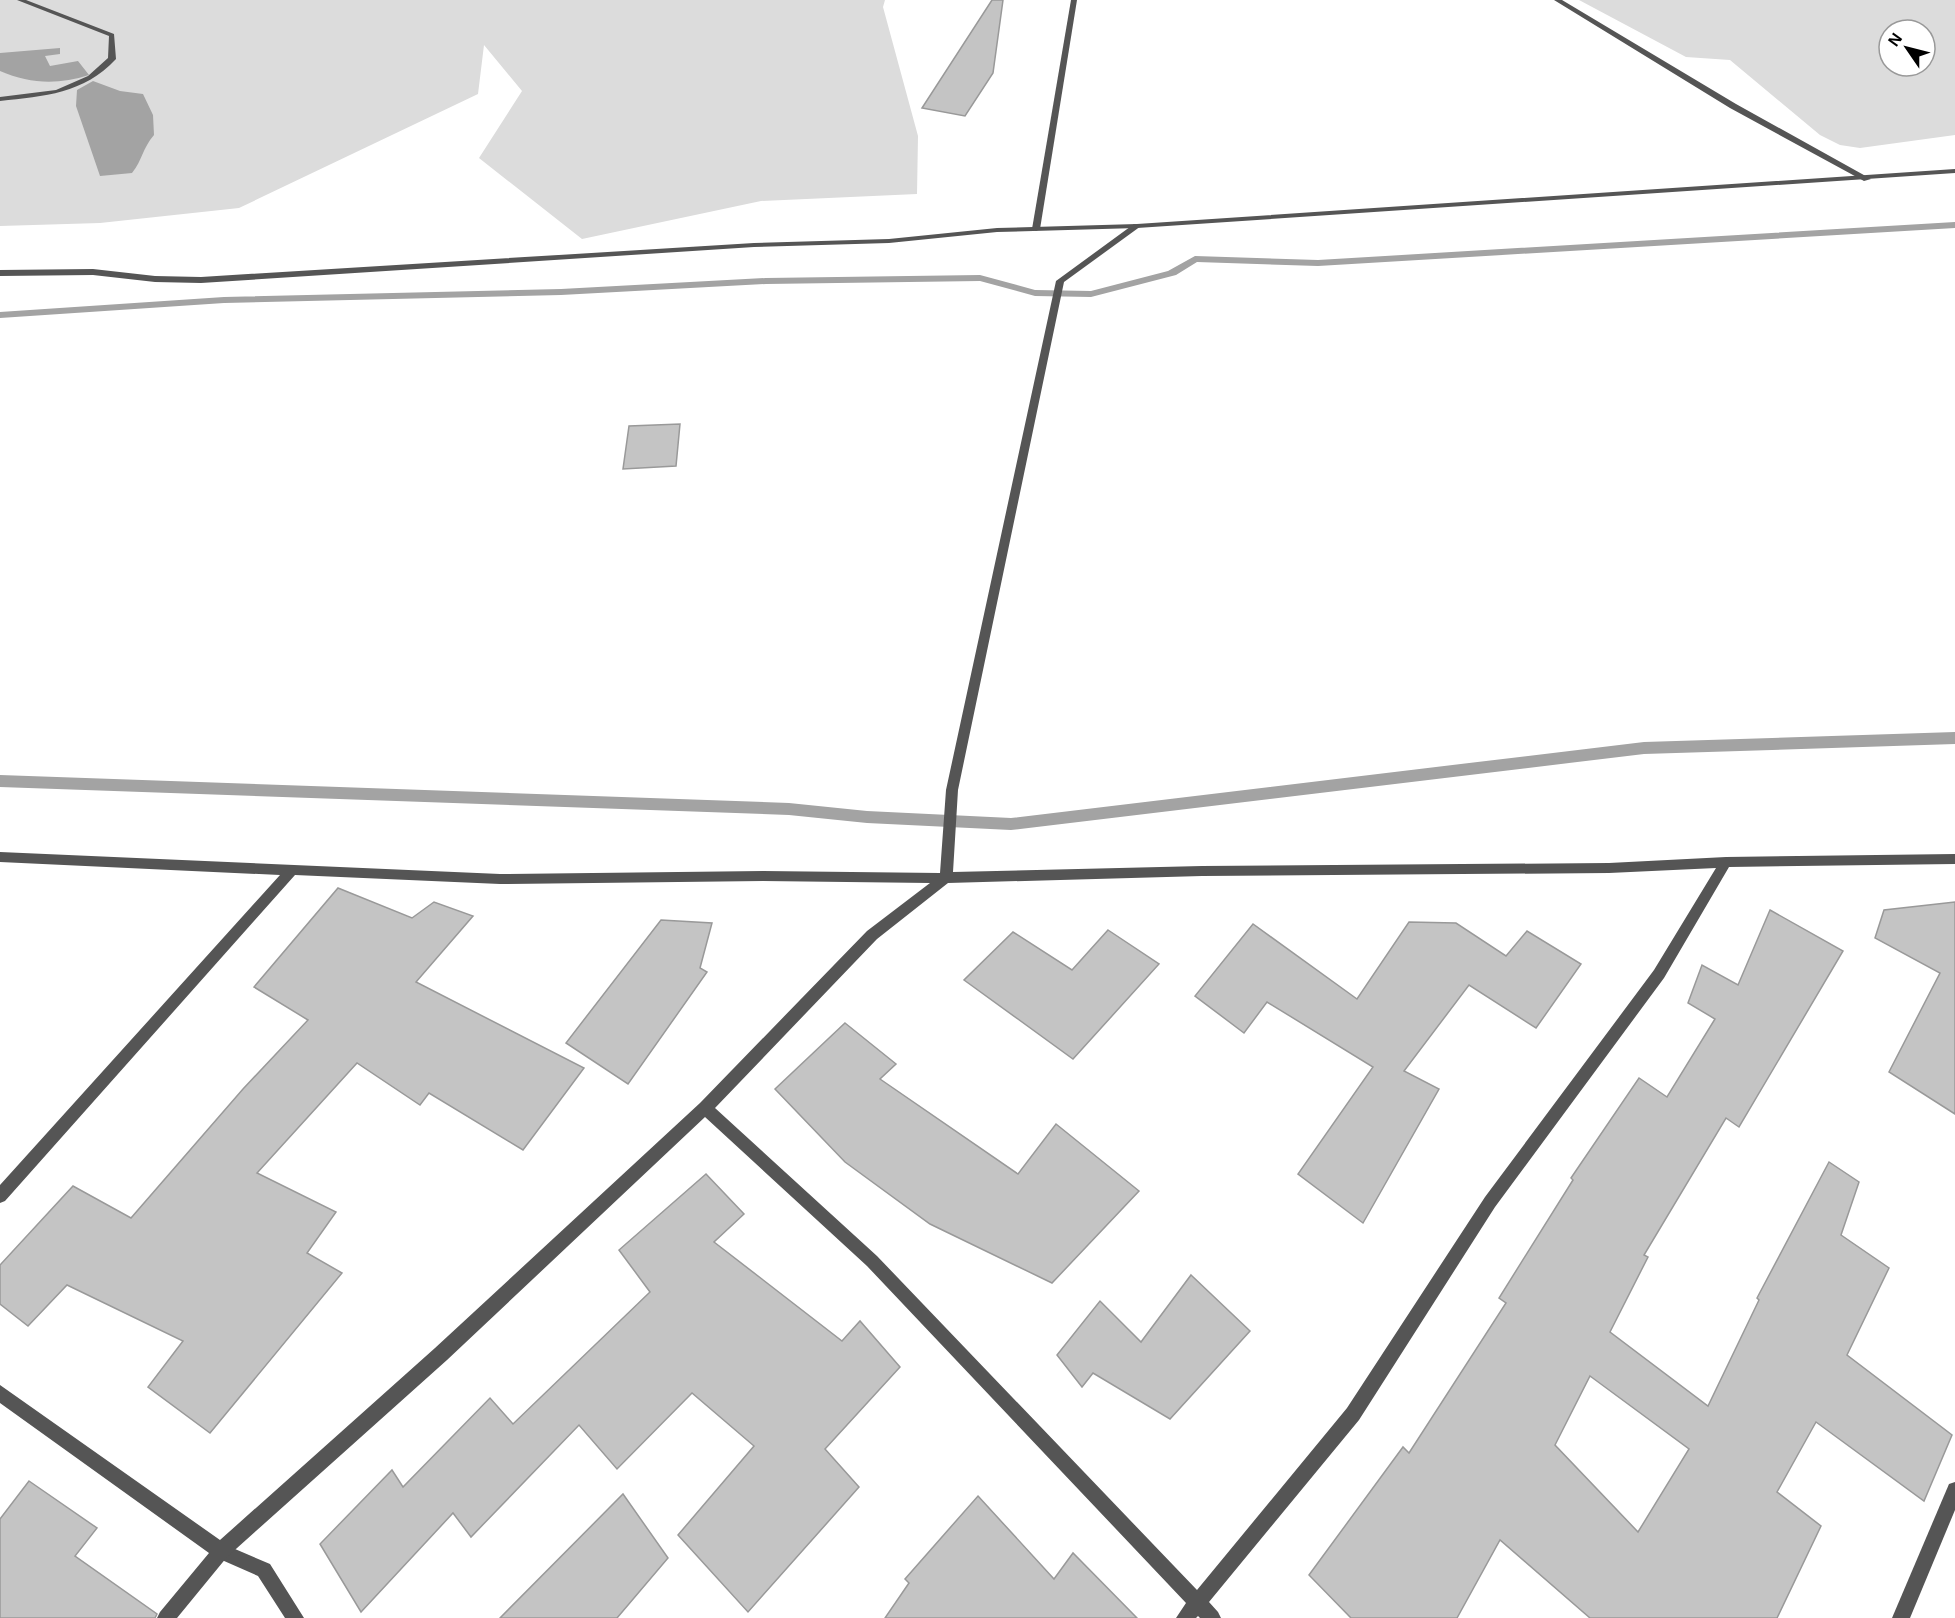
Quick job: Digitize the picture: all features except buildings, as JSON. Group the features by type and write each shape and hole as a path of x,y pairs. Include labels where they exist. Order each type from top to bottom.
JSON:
{"street":[{"path":"0,99 57,92 91,78 112,59 112,35 20,0"},
{"path":"1036,229 1074,0"},
{"path":"1557,0 1703,88 1867,179"},
{"path":"0,273 93,272 155,279 201,280 754,245 889,241 1036,229 1137,226 1867,179 1955,171"},
{"path":"166,1618 221,1551 441,1354 705,1108 872,935 946,878 952,790 1060,281 1137,226"},
{"path":"0,857 500,879 763,876 946,878 1202,871 1609,868 1726,862 1955,859"},
{"path":"1185,1618 1195,1603 1353,1414 1490,1202 1659,974 1726,862"},
{"path":"0,1196 292,870"},
{"path":"705,1108 872,1261 1195,1603 1212,1618"},
{"path":"0,1393 221,1551 264,1570 295,1618"},
{"path":"1901,1618 1955,1490"}],"shaded area":[{"path":"0,0 885,0 883,7 918,136 917,194 761,201 582,239 479,158 522,91 484,45 478,94 239,208 100,223 0,226"},
{"path":"1579,0 1955,0 1955,135 1860,148 1840,145 1820,135 1730,60 1686,57"},
{"path":"60,48 60,54 45,56 50,66 78,61 89,75 44,82 22,79 0,71 0,53"},
{"path":"93,81 120,91 143,94 153,115 154,135 132,173 100,176 76,106 77,90"}],"waterway":[{"path":"0,315 224,300 561,292 766,281 980,278 1035,293 1091,294 1172,273 1195,259 1318,263 1955,225"},
{"path":"0,781 789,809 867,817 1011,824 1644,748 1955,738"}]}
